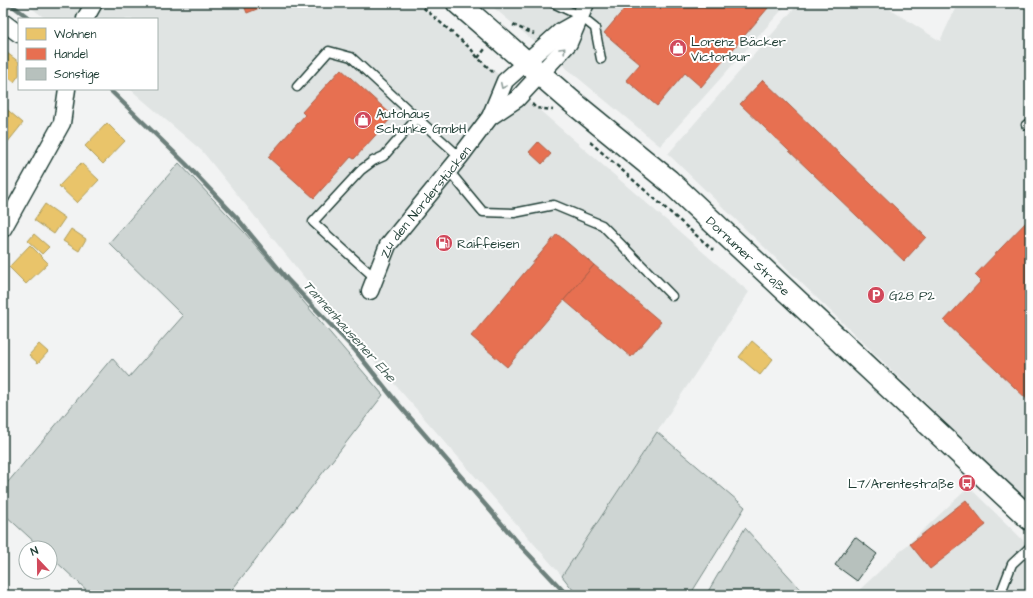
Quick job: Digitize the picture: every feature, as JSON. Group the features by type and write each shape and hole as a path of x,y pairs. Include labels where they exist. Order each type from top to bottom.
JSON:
{"main road":[{"name":"Dornumer Straße","path":"458,3 669,181 1030,519"}],"street":[{"path":"86,18 94,3"},
{"path":"534,68 561,31 581,14"},
{"path":"3,22 18,33"},
{"name":"Zu den Norderstücken","path":"372,284 388,245 449,171 490,117 505,81 534,68"},
{"name":"Zu den Norderstücken","path":"490,117 518,100 534,68"},
{"path":"3,229 62,124 67,90"}],"lane":[{"path":"553,3 581,14 595,28 601,59"},
{"path":"297,87 329,51 351,57 460,157"},
{"path":"372,284 313,222 361,170 372,161 384,156 417,118"},
{"path":"449,171 483,212 514,213 554,205 602,225 672,296"},
{"path":"1000,595 1012,564 1030,547"}],"path":[{"path":"418,3 505,81"},
{"path":"478,58 507,23 533,34 541,33"}],"shaded area":[{"path":"25,3 416,3 749,292 562,576 342,324 202,151 131,90 158,90 158,18 45,18"},
{"path":"488,3 788,3 660,146"},
{"path":"799,3 880,3 940,41 958,3 1030,3 1030,504 668,154"},
{"path":"179,163 245,233 383,395 228,595 92,595 58,563 58,540 32,540 3,513 3,488 112,358 129,377 183,316 109,243"},
{"path":"657,432 745,507 690,595 577,595 562,576"},
{"path":"969,487 1030,547 1030,595 854,595"},
{"path":"745,528 806,595 706,595"}],"building: Wohnen":[{"path":"7,53 18,61 18,76 14,82 3,73 3,58"},
{"path":"3,106 23,123 3,148"},
{"path":"107,123 125,141 103,164 85,146"},
{"path":"81,163 99,180 77,203 59,186"},
{"path":"45,204 65,218 54,234 34,220"},
{"path":"71,229 86,239 79,251 63,241"},
{"path":"34,234 49,247 42,254 28,241"},
{"path":"30,245 48,263 26,284 9,267"},
{"path":"752,341 773,359 760,375 739,357"},
{"path":"39,344 48,352 38,363 29,355"}],"building: Handel":[{"path":"243,3 272,3 247,13"},
{"name":"Lorenz Bäcker Victorbur","path":"627,3 764,3 763,4 768,8 701,87 685,73 657,106 626,80 640,64 604,33 625,8"},
{"path":"341,69 393,116 354,159 351,157 314,198 268,157 305,115 302,112"},
{"path":"763,80 926,237 904,261 740,104"},
{"path":"538,142 551,154 542,164 529,152"},
{"path":"1030,218 1030,402 944,321 981,281 975,275"},
{"path":"557,234 594,265 507,367 471,336"},
{"path":"594,265 661,322 631,357 564,300"},
{"path":"966,500 986,525 930,569 910,544"}],"building: Sonstige":[{"path":"855,537 877,554 857,581 835,565"}],"waterway":[{"name":"Tannenhausener Ehe","path":"9,3 29,18"},
{"name":"Tannenhausener Ehe","path":"110,90 186,164 237,218 287,279 355,350 394,399 520,545 567,595"}],"place":[{"name":"Lorenz Bäcker Victorbur","path":"678,48"},
{"name":"Autohaus Schunke GmbH","path":"363,120"},
{"name":"Raiffeisen","path":"444,243"},
{"name":"G28 P2","path":"876,295"},
{"name":"L7/Arentestraße","path":"967,483"}]}
